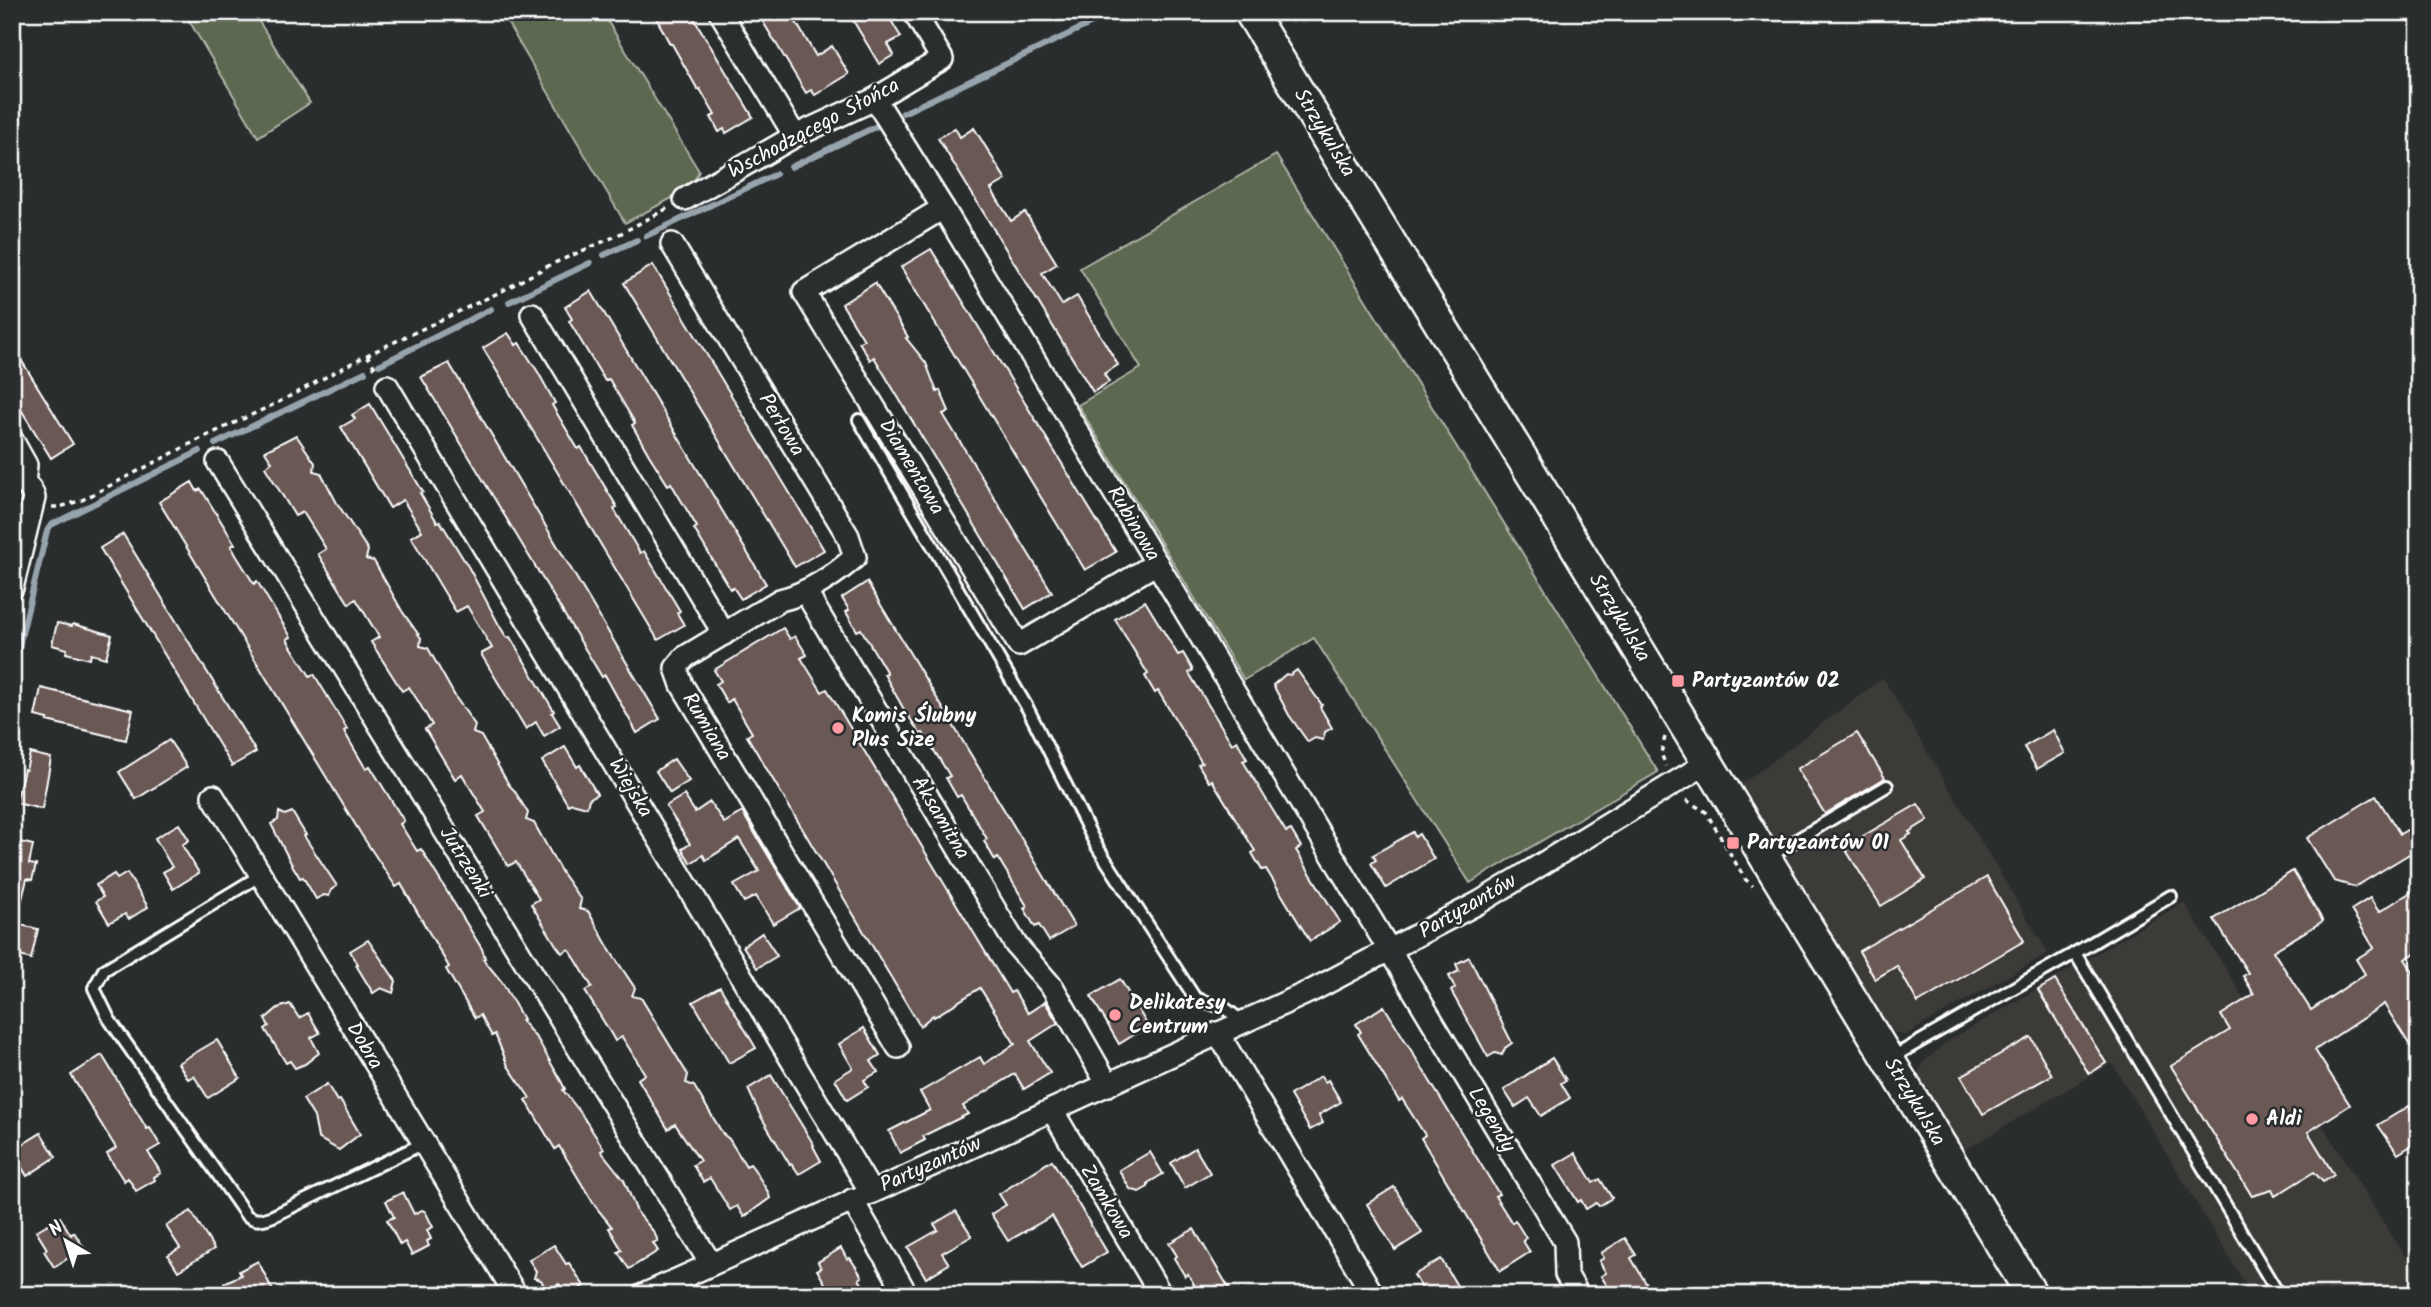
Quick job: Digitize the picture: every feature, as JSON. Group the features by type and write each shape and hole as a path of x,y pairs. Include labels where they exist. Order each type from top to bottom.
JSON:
{"street":[{"path":"720,12 795,136"},
{"name":"Wschodzącego Słońca","path":"685,199 795,136 875,99 942,59 914,12"},
{"name":"Strzykulska","path":"1250,12 2032,1295"},
{"name":"Rubinowa","path":"875,99 1389,951"},
{"name":"Diamentowa","path":"943,208 804,292 1019,645 1157,563"},
{"name":"Perłowa","path":"673,244 848,536 855,557 805,591"},
{"path":"532,314 724,634 780,600 805,591"},
{"name":"Wiejska","path":"387,386 862,1196 907,1295"},
{"path":"12,440 26,465 26,488 12,587"},
{"name":"Jutrzenki","path":"218,462 711,1264"},
{"name":"Aksamitna","path":"805,591 1016,945 1054,988 1108,1084"},
{"name":"Rumiana","path":"724,634 685,657 676,668 682,685 898,1047"},
{"name":"Partyzantów","path":"643,1295 1243,1022 1389,951 1480,902 1707,763"},
{"name":"Dobra","path":"213,796 516,1295"},
{"name":"Legendy","path":"1389,951 1565,1242 1566,1274 1578,1295"},
{"path":"1219,1033 1373,1295"},
{"name":"Zamkowa","path":"1052,1110 1161,1295"}],"lane":[{"path":"859,420 1028,709 1096,845 1195,998 1226,1009 1243,1022"},
{"path":"1765,858 1887,786"},
{"path":"261,876 104,970 94,988 109,1019 246,1215 253,1220 273,1216 424,1143"},
{"path":"1888,1059 2171,896"},
{"path":"2075,953 2280,1295"}],"path":[{"path":"26,488 52,507 82,500 367,355 500,292 550,265 614,237 685,199"},
{"path":"1669,727 1661,753 1671,775"},
{"path":"1682,793 1688,802 1706,812 1745,879 1759,892"}],"shaded area":[{"path":"1883,678 2048,953 1905,1035 1888,1031 1742,784"},
{"path":"2184,902 2419,1276 2419,1287 2413,1295 2252,1295 2112,1063 1963,1151 1920,1082 1918,1074 1923,1063 1945,1043"}],"green space":[{"path":"184,12 253,12 310,103 258,137"},
{"path":"501,12 602,12 699,171 691,188 625,223"},
{"path":"1276,155 1658,772 1470,883 1314,638 1244,680 1078,405 1141,368 1080,268"}],"building":[{"path":"653,12 690,12 753,117 726,133 724,129 719,132 711,117 715,115"},
{"path":"757,12 790,12 816,56 832,46 849,74 815,95 811,90 806,93"},
{"path":"848,12 886,12 901,37 888,44 894,55 879,64"},
{"path":"955,128 960,137 974,128 1006,180 991,189 1011,221 1025,212 1057,264 1042,273 1062,305 1077,296 1118,365 1104,374 1109,382 1093,392 938,138"},
{"path":"931,249 1116,552 1085,570 901,267"},
{"path":"653,265 824,550 795,567 624,283"},
{"path":"875,283 908,337 906,338 926,363 937,392 940,390 949,411 943,414 1052,592 1025,609 874,357 870,360 859,342 864,340 842,304"},
{"path":"591,291 766,584 741,599 733,587 730,589 694,529 697,527 671,483 668,485 649,455 632,425 635,423 609,379 605,381 569,321 572,319 565,307"},
{"path":"508,333 516,345 519,343 538,372 555,403 552,405 578,449 581,447 617,507 614,509 640,553 644,551 680,611 677,613 684,625 658,640 483,348"},
{"path":"12,345 73,444 51,458 12,395"},
{"path":"449,363 660,719 637,733 605,675 602,677 421,377"},
{"path":"370,404 423,492 420,493 437,522 440,521 499,625 507,638 510,637 554,711 552,713 560,726 544,736 536,722 526,729 481,654 492,648 467,606 456,612 411,537 422,531 403,500 390,508 341,427 355,419 352,415"},
{"path":"296,435 315,463 314,471 321,473 368,550 366,559 374,561 402,611 421,638 420,646 428,648 456,698 475,725 473,733 481,736 528,813 526,820 534,823 562,873 581,900 579,909 588,911 635,988 632,996 641,998 688,1075 686,1083 694,1086 723,1134 746,1166 750,1164 754,1169 768,1192 770,1198 744,1217 737,1206 730,1210 710,1178 703,1182 693,1165 700,1161 675,1124 668,1129 638,1079 645,1074 622,1037 615,1041 585,991 592,987 576,960 569,949 562,953 531,904 539,899 516,862 508,866 478,816 485,812 462,774 455,779 425,729 432,725 418,701 409,687 402,691 371,642 379,637 356,599 349,604 318,554 326,549 303,512 295,516 265,467 272,462 265,451"},
{"path":"192,482 197,491 201,489 235,544 231,546 254,584 257,581 291,637 287,639 292,648 310,676 314,674 347,729 344,731 366,769 370,766 404,821 400,824 417,851 421,849 482,949 483,959 502,982 523,1019 521,1020 538,1040 565,1089 563,1090 604,1149 601,1151 624,1180 637,1212 654,1232 658,1241 653,1243 658,1251 629,1269 618,1252 622,1250 609,1228 612,1227 595,1206 559,1146 555,1149 526,1100 530,1098 508,1066 495,1034 492,1036 480,1015 475,1018 401,884 396,887 361,834 159,502"},
{"path":"123,534 256,752 232,766 100,548"},
{"path":"867,582 1074,926 1049,941 1039,925 1035,927 1024,908 1027,906 998,858 995,860 984,841 987,839 961,795 957,797 946,778 950,776 902,706 884,674 887,673 861,629 857,631 846,612 849,610 842,598"},
{"path":"1145,601 1178,655 1183,653 1193,670 1189,673 1232,744 1237,741 1247,759 1243,761 1286,832 1291,830 1301,847 1296,850 1340,922 1310,941 1266,869 1262,870 1252,853 1255,851 1212,780 1209,782 1198,764 1202,763 1158,691 1155,693 1145,676 1148,674 1115,619"},
{"path":"57,623 73,624 112,635 106,658 91,654 90,659 66,653 67,649 52,645"},
{"path":"783,628 790,639 795,636 807,655 801,658 822,692 827,689 1010,993 1014,991 1028,1013 1045,1002 1058,1023 1030,1041 1050,1073 1024,1089 1015,1074 963,1106 968,1114 923,1136 925,1140 900,1153 889,1131 930,1110 920,1092 980,1057 984,1064 1015,1044 980,988 934,1017 933,1015 920,1026 747,736 752,733 732,699 727,703 716,684 721,681 714,670"},
{"path":"1297,670 1322,705 1320,707 1332,728 1325,732 1323,740 1315,738 1308,742 1273,685 1286,674 1290,675"},
{"path":"41,688 133,710 126,740 35,716"},
{"path":"2053,730 2065,753 2037,769 2024,747"},
{"path":"1857,733 1885,778 1825,814 1797,769"},
{"path":"169,740 187,767 136,799 119,772"},
{"path":"565,747 577,767 580,765 597,794 589,799 587,807 572,803 568,805 542,761"},
{"path":"30,753 51,758 42,809 16,803"},
{"path":"674,759 689,781 670,793 656,771"},
{"path":"684,795 695,812 710,802 724,823 742,812 800,908 773,924 756,896 744,902 734,885 759,871 739,839 706,860 703,855 691,863 682,849 690,844 666,806"},
{"path":"2376,796 2400,834 2419,823 2419,848 2355,887 2334,881 2307,838"},
{"path":"1918,804 1928,820 1901,840 1925,879 1881,906 1844,847"},
{"path":"279,812 285,815 292,812 306,835 304,836 337,886 331,890 329,896 316,899 291,863 271,824 278,820"},
{"path":"179,824 189,840 182,845 199,873 173,889 163,872 172,867 155,838"},
{"path":"1413,832 1415,837 1419,834 1434,859 1386,888 1371,863 1376,860 1373,855"},
{"path":"12,840 33,845 29,864 36,865 32,880 27,879 18,915 12,914"},
{"path":"2293,871 2323,921 2273,951 2311,1010 2365,974 2356,959 2374,948 2351,910 2370,898 2379,912 2419,887 2419,951 2405,959 2419,981 2419,1060 2384,1004 2315,1050 2350,1105 2308,1132 2334,1175 2323,1182 2314,1172 2275,1196 2272,1190 2252,1196 2171,1066 2230,1030 2221,1015 2254,994 2243,976 2248,973 2214,919"},
{"path":"127,873 148,907 129,919 125,914 109,923 96,901 103,897 96,885 114,874 117,879"},
{"path":"1987,877 2024,941 1918,1003 1897,966 1875,979 1859,951"},
{"path":"12,923 38,929 31,959 12,954"},
{"path":"762,933 777,956 757,968 743,946"},
{"path":"368,940 396,981 393,993 381,988 373,993 356,965 358,964 350,951"},
{"path":"1469,957 1512,1043 1505,1048 1502,1055 1495,1053 1488,1057 1451,991 1455,988 1449,976 1459,971 1456,964"},
{"path":"1120,979 1148,1026 1119,1044 1091,996"},
{"path":"2055,980 2106,1063 2089,1074 2038,990"},
{"path":"720,987 756,1048 729,1063 693,1002"},
{"path":"290,1004 299,1018 308,1013 320,1033 311,1038 319,1053 295,1068 290,1061 286,1063 265,1029 269,1026 265,1019 278,1008"},
{"path":"1384,1006 1499,1194 1495,1196 1512,1223 1515,1220 1526,1238 1523,1241 1530,1252 1500,1271 1421,1138 1425,1135 1402,1099 1399,1101 1358,1034 1361,1032 1356,1024"},
{"path":"864,1028 880,1055 871,1061 878,1072 864,1080 868,1087 847,1100 835,1079 853,1068 839,1044"},
{"path":"2031,1037 2052,1075 1983,1114 1961,1076"},
{"path":"217,1040 240,1078 208,1098 194,1076 188,1079 178,1063"},
{"path":"102,1055 147,1129 150,1128 160,1145 148,1152 161,1173 154,1177 155,1180 136,1191 128,1178 124,1181 107,1154 116,1148 71,1075"},
{"path":"1552,1058 1566,1080 1561,1083 1570,1098 1541,1116 1529,1098 1515,1107 1504,1090"},
{"path":"771,1075 821,1161 799,1174 792,1164 790,1165 760,1115 748,1089"},
{"path":"1321,1076 1325,1082 1328,1080 1341,1102 1319,1115 1323,1123 1310,1130 1290,1095"},
{"path":"327,1084 360,1134 339,1150 318,1138 314,1117 303,1099"},
{"path":"2409,1106 2419,1121 2419,1141 2398,1154 2378,1125"},
{"path":"41,1133 56,1157 27,1176 12,1151"},
{"path":"1195,1148 1210,1173 1185,1188 1171,1163"},
{"path":"1150,1152 1163,1174 1139,1192 1130,1189 1119,1170"},
{"path":"1575,1153 1593,1183 1600,1179 1612,1198 1599,1206 1596,1203 1586,1209 1581,1200 1578,1202 1555,1165"},
{"path":"1052,1160 1107,1252 1082,1267 1052,1216 1008,1241 991,1214 1006,1205 999,1194"},
{"path":"1394,1187 1422,1233 1395,1250 1367,1204"},
{"path":"403,1192 414,1214 425,1211 433,1227 427,1230 431,1239 427,1241 429,1246 412,1255 405,1242 400,1245 387,1220 394,1217 386,1201"},
{"path":"191,1211 214,1249 178,1271 168,1255 180,1248 166,1226"},
{"path":"956,1211 972,1236 942,1253 949,1264 926,1278 908,1247 938,1230 934,1224"},
{"path":"60,1217 71,1235 74,1232 84,1248 54,1267 36,1231"},
{"path":"1194,1229 1233,1295 1200,1295 1188,1274 1185,1276 1174,1258 1177,1256 1169,1243"},
{"path":"1625,1238 1636,1255 1631,1258 1653,1295 1613,1295 1601,1276 1606,1273 1599,1261 1604,1258 1601,1253"},
{"path":"554,1245 584,1286 569,1295 566,1295 559,1284 547,1291 541,1280 534,1278 536,1271 529,1260"},
{"path":"841,1248 862,1277 859,1279 869,1295 832,1295 817,1270 821,1268 818,1262"},
{"path":"1441,1259 1463,1295 1426,1295 1414,1275"},
{"path":"258,1261 275,1295 231,1295 224,1283 241,1275 239,1271"}],"waterway":[{"path":"903,113 1094,22 1099,12"},
{"path":"791,167 877,126"},
{"path":"646,236 776,174"},
{"path":"604,255 637,240"},
{"path":"509,302 590,263"},
{"path":"379,365 491,309"},
{"path":"215,444 365,372"},
{"path":"17,654 47,531 51,525 200,451"}],"place":[{"name":"Partyzantów 02","path":"1678,681"},
{"name":"Komis Ślubny Plus Size","path":"838,728"},
{"name":"Partyzantów 01","path":"1733,843"},
{"name":"Delikatesy Centrum","path":"1115,1015"},
{"name":"Aldi","path":"2252,1119"}]}
